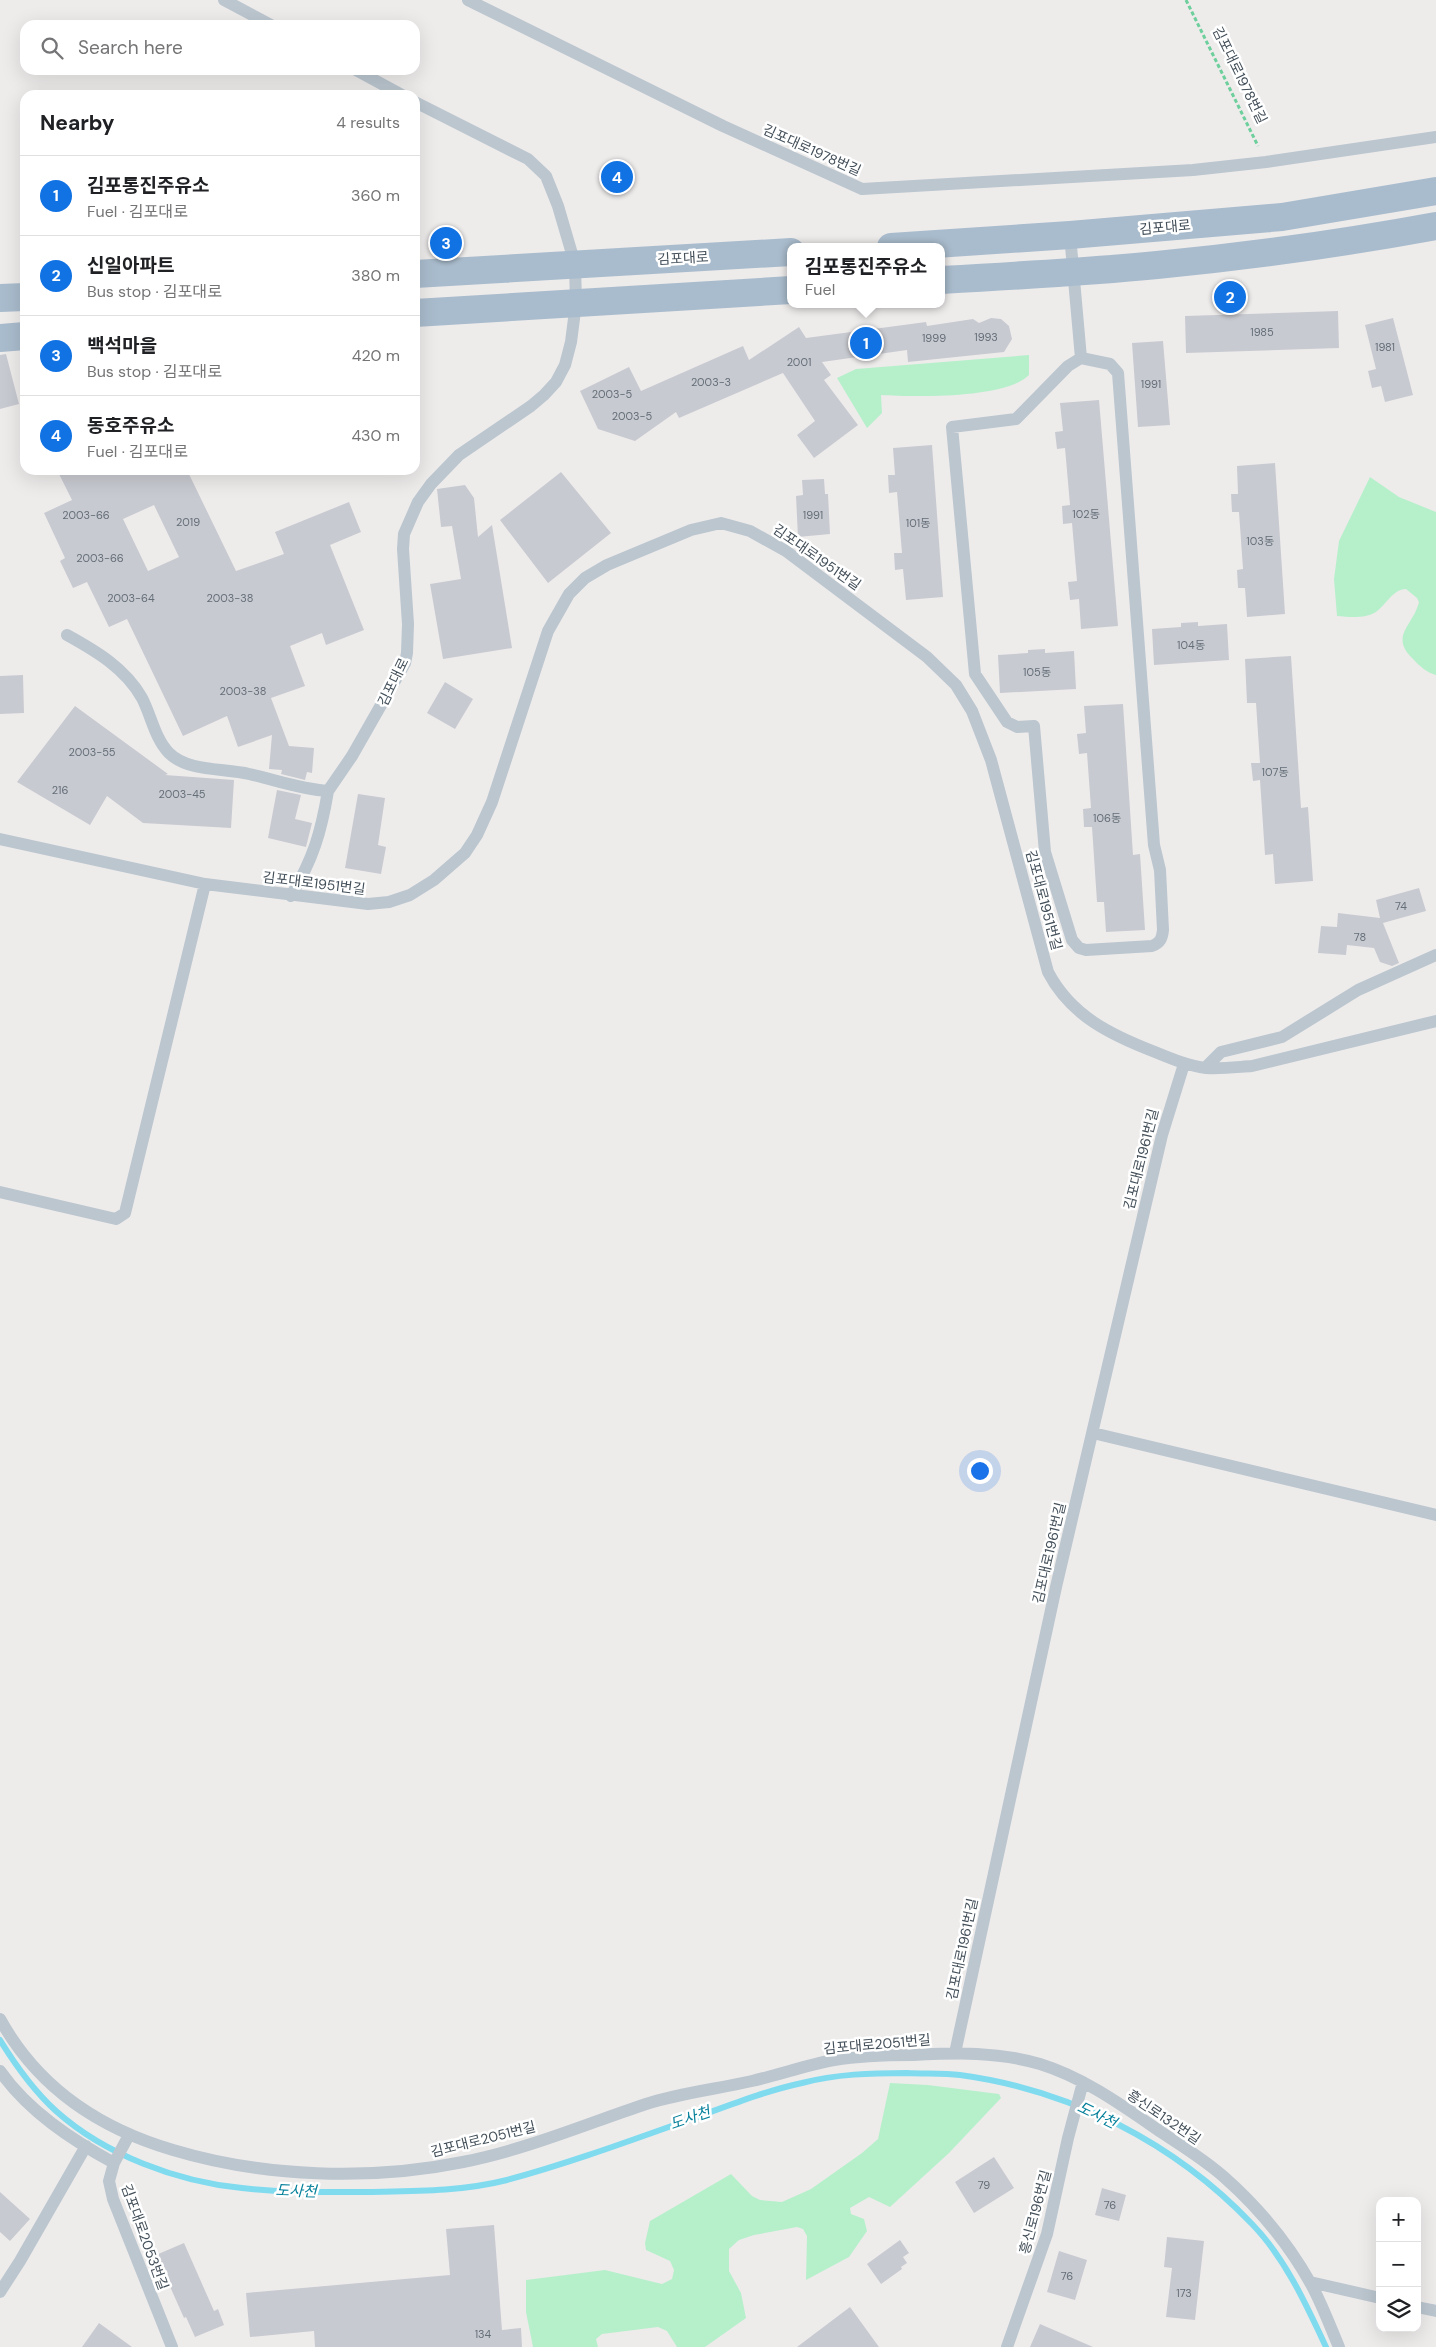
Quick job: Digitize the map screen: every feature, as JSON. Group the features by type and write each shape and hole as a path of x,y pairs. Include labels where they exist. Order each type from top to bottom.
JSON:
{"main road":[{"name":"김포대로","path":"945,243 1282,217 1436,191"},
{"path":"945,280 1073,272 1253,255 1340,243 1436,226"},
{"name":"김포대로","path":"420,274 787,252"},
{"path":"420,313 787,290"},
{"path":"0,298 20,297"},
{"path":"0,338 20,336"}],"lane":[{"path":"224,0 262,20"},
{"name":"김포대로1978번길","path":"468,0 723,126 862,189 1113,176 1266,162 1436,137"},
{"path":"365,75 393,90"},
{"path":"420,105 528,159 546,176 558,206 575,264"},
{"path":"1070,235 1081,358"},
{"name":"김포대로","path":"328,791 352,756 405,663 408,653 408,624 403,549 404,534 418,502 430,484 459,455 531,406 556,382 565,365 571,342 576,303 575,264"},
{"path":"1081,358 1110,364 1118,373 1154,845 1160,870 1163,930 1162,938 1152,946 1086,950 1079,948 1072,940 1045,852 1034,726 1017,727 1007,722 976,674 952,427 1016,420 1068,366 1081,358"},
{"name":"김포대로1951번길","path":"0,839 205,884 292,896 368,904 389,902 410,895 452,866 465,853 477,836 492,802 548,631 568,594 585,578 606,565 691,530 721,523 750,531 786,551 927,657 956,685 972,711 991,760 1044,959 1054,983 1075,1008 1103,1030 1184,1064 1205,1068 1252,1066 1436,1021"},
{"path":"67,635 105,658 122,671 142,698 161,742 176,758 187,764 248,774 295,787 328,791 319,840 308,869 292,896"},
{"path":"0,1192 102,1216 116,1218 125,1214 205,884"},
{"path":"1205,1068 1221,1052 1282,1037 1358,990 1436,956"},
{"name":"김포대로1961번길","path":"955,2053 1056,1587 1162,1135 1184,1064"},
{"path":"1093,1433 1436,1515"},
{"name":"김포대로2051번길","path":"0,2019 23,2056 46,2081 127,2138 196,2157 244,2165 308,2172 395,2173 466,2162 539,2141 652,2102 834,2060 955,2053"},
{"name":"흥신로132번길","path":"955,2053 998,2055 1042,2064 1221,2174 1254,2205 1278,2234 1310,2282 1339,2347"},
{"path":"0,2071 15,2091 37,2112 86,2146 116,2160 127,2138"},
{"name":"흥신로196번길","path":"1007,2347 1047,2234 1074,2114 1082,2087"},
{"path":"0,2292 86,2146"},
{"name":"김포대로2053번길","path":"116,2160 109,2181 113,2199 172,2347"},
{"path":"1310,2282 1376,2297"},
{"path":"1421,2308 1436,2311"}],"path":[{"name":"김포대로1978번길","path":"1186,0 1266,162"}],"green space":[{"path":"1029,355 1029,375 1017,383 1001,389 959,395 881,395 882,413 867,428 837,378 856,369"},
{"path":"1370,477 1399,497 1436,512 1436,675 1418,664 1406,651 1403,644 1405,631 1419,602 1406,589 1397,592 1380,609 1367,616 1337,616 1334,579 1339,541"},
{"path":"890,2083 928,2085 999,2094 1001,2098 949,2153 890,2207 869,2197 850,2208 851,2214 864,2219 867,2231 849,2257 806,2280 807,2236 803,2229 797,2227 754,2235 739,2240 729,2249 729,2271 741,2293 746,2318 705,2347 677,2347 667,2331 658,2327 602,2334 596,2339 598,2347 533,2347 526,2312 526,2280 605,2270 662,2284 672,2279 674,2270 670,2261 646,2250 645,2243 650,2221 731,2174 752,2196 760,2200 782,2202 811,2189 862,2153 878,2139"}],"building":[{"path":"1338,311 1339,348 1186,353 1185,316"},
{"path":"991,318 1001,319 1009,326 1012,339 1004,352 908,362 907,350 822,362 831,375 824,380 858,425 814,458 797,435 815,421 783,373 679,418 676,412 635,441 598,429 580,391 629,367 641,391 743,346 749,360 799,327 806,338 926,322 927,326 973,319 979,323"},
{"path":"1393,318 1413,395 1385,402 1381,386 1372,388 1368,371 1376,369 1365,325"},
{"path":"1163,341 1170,425 1138,427 1132,343"},
{"path":"6,354 19,404 0,409 0,355"},
{"path":"1099,400 1118,626 1081,629 1079,599 1070,600 1068,582 1077,581 1072,523 1063,524 1062,506 1070,505 1065,448 1057,449 1055,432 1063,431 1060,403"},
{"path":"932,445 943,597 906,600 903,569 895,570 894,553 902,553 897,492 889,493 888,475 895,475 893,448"},
{"path":"1275,463 1285,614 1247,617 1245,588 1238,588 1237,570 1243,569 1239,512 1232,512 1231,494 1238,494 1237,466"},
{"path":"561,472 611,533 548,583 500,520"},
{"path":"60,475 189,475 236,571 284,554 275,532 349,502 361,532 330,545 364,630 326,645 322,633 290,646 305,686 271,698 289,746 314,748 312,773 307,772 305,780 281,774 282,770 269,769 272,735 238,747 227,716 183,736 127,619 109,627 87,582 73,588 60,561 65,558 44,513 72,500","holes":["154,505 179,557 148,571 123,519"]},
{"path":"824,479 825,494 828,494 830,534 798,537 796,496 803,495 802,480"},
{"path":"465,485 474,498 478,537 492,525 512,648 443,659 430,584 461,579 452,526 441,527 437,489"},
{"path":"1198,622 1198,626 1227,624 1229,660 1154,665 1152,629 1181,627 1181,623"},
{"path":"1045,649 1045,653 1074,651 1076,689 1000,693 998,655 1028,653 1028,650"},
{"path":"1291,656 1301,808 1308,807 1313,881 1275,884 1273,854 1265,855 1260,780 1253,781 1251,763 1260,763 1256,703 1247,703 1245,659"},
{"path":"23,675 24,713 0,714 0,676"},
{"path":"445,682 473,699 455,729 427,713"},
{"path":"1123,704 1133,855 1140,854 1145,930 1106,932 1104,902 1097,902 1092,827 1084,827 1083,809 1091,808 1087,753 1079,754 1077,734 1086,733 1084,706"},
{"path":"75,706 168,774 165,775 234,780 231,828 143,823 107,796 90,825 17,782"},
{"path":"277,790 301,795 295,819 312,823 306,847 268,838"},
{"path":"358,794 385,798 378,845 386,847 381,874 345,868"},
{"path":"1419,888 1426,911 1383,923 1399,963 1392,966 1380,962 1374,948 1347,945 1346,955 1318,953 1321,926 1337,927 1338,913 1380,918 1376,900"},
{"path":"994,2157 1014,2188 974,2213 955,2182"},
{"path":"1102,2188 1126,2195 1119,2221 1095,2215"},
{"path":"0,2192 30,2219 10,2241 0,2232"},
{"path":"494,2225 502,2330 521,2328 522,2347 315,2347 314,2331 250,2337 246,2293 450,2275 446,2229"},
{"path":"1167,2237 1204,2241 1195,2320 1166,2317 1172,2268 1164,2267"},
{"path":"900,2240 909,2253 903,2257 907,2263 901,2267 902,2269 881,2284 867,2264"},
{"path":"184,2243 214,2311 218,2309 224,2325 195,2337 186,2317 184,2318 156,2255"},
{"path":"1059,2251 1087,2260 1075,2300 1047,2292"},
{"path":"850,2307 879,2347 797,2347"},
{"path":"99,2323 132,2347 82,2347"},
{"path":"1040,2324 1093,2347 1030,2347"}],"waterway":[{"name":"도사천","path":"0,2040 25,2077 40,2095 75,2127 97,2141 143,2164 168,2173 218,2185 257,2190 318,2192 418,2191 489,2184 578,2159 761,2094 788,2086 828,2078 881,2073 907,2073 960,2075 1001,2082 1042,2093 1081,2107 1119,2125 1155,2145 1190,2169 1222,2195 1252,2224 1275,2252 1302,2298 1326,2347"}],"place":[{"name":"동호주유소","path":"617,177"},
{"name":"백석마을","path":"446,243"},
{"name":"신일아파트","path":"1230,297"},
{"name":"김포통진주유소","path":"866,343"}]}
